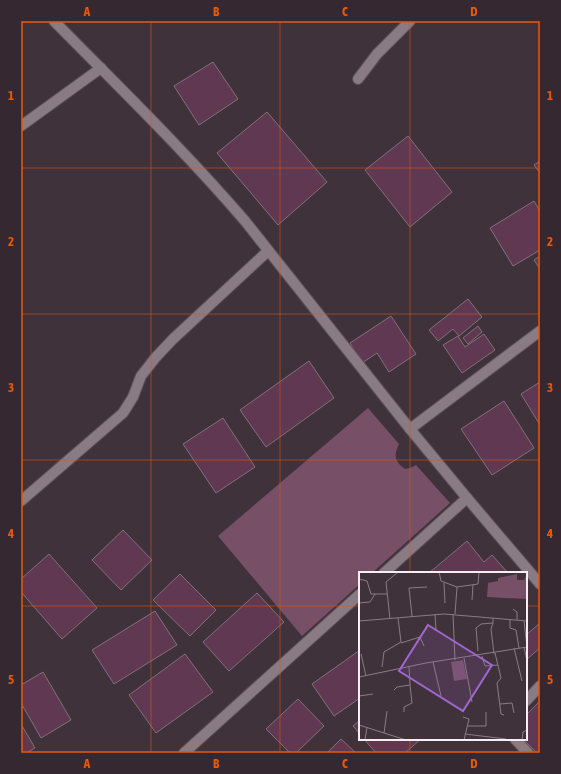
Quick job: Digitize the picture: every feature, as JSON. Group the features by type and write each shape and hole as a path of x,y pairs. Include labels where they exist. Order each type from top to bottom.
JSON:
{"street":[{"path":"54,21 144,112 245,221 410,429 540,584"},
{"path":"358,80 377,54 410,21"},
{"path":"21,126 101,68"},
{"path":"21,501 122,413 133,397 142,376 172,339 268,251"},
{"path":"410,429 540,331"},
{"path":"385,572 467,498"},
{"path":"184,753 359,595"},
{"path":"527,700 540,686"},
{"path":"516,740 528,753"}],"shaded area":[{"path":"368,408 399,444 396,452 396,458 399,464 405,469 416,465 450,503 373,572 359,572 359,585 302,636 218,536"}],"building":[{"path":"213,62 238,99 199,125 174,86"},
{"path":"267,112 327,182 278,225 217,153"},
{"path":"408,136 452,192 410,227 365,170"},
{"path":"540,161 540,173 534,165"},
{"path":"534,201 540,211 540,250 513,266 490,228"},
{"path":"540,256 540,269 534,260"},
{"path":"468,299 482,317 459,336 453,329 438,341 429,330"},
{"path":"391,316 416,354 389,372 377,353 362,363 350,343"},
{"path":"478,326 482,332 468,344 463,338"},
{"path":"484,334 495,350 462,373 443,345 458,336 465,347"},
{"path":"309,361 334,398 266,447 240,410"},
{"path":"540,382 540,425 521,394"},
{"path":"504,401 534,448 492,475 461,429"},
{"path":"223,418 255,467 216,493 183,444"},
{"path":"123,530 152,560 121,590 92,560"},
{"path":"467,541 484,562 492,555 507,572 430,572"},
{"path":"49,554 97,608 62,639 21,592 21,579"},
{"path":"180,574 216,610 190,636 153,600"},
{"path":"257,593 284,622 229,671 203,642"},
{"path":"155,611 177,645 114,684 92,650"},
{"path":"540,623 540,648 527,659 527,634"},
{"path":"359,651 359,699 334,716 312,684"},
{"path":"185,654 213,692 156,733 129,695"},
{"path":"43,672 71,720 41,738 21,703 21,685"},
{"path":"298,699 324,726 296,753 290,753 266,729"},
{"path":"540,701 540,753 537,753 524,740 527,740 527,714"},
{"path":"359,721 359,733 353,726"},
{"path":"21,724 35,748 26,753 21,753"},
{"path":"341,739 356,753 327,753"},
{"path":"365,740 420,740 405,753 376,753"}]}
